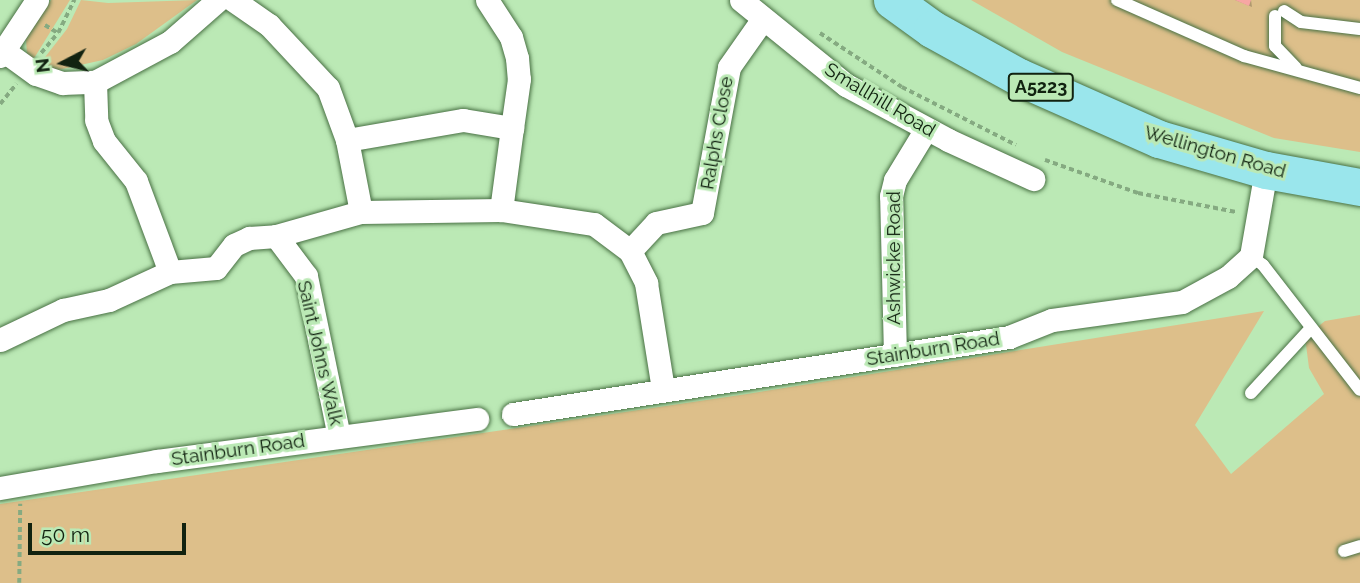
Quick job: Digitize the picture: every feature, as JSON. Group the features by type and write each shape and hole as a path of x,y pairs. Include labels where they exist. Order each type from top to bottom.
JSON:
{"main road":[{"name":"Wellington Road","path":"892,0 932,29 1019,77 1159,139 1266,170 1360,187"}],"street":[{"path":"37,0 2,54 49,79 95,82 170,42 218,0"},
{"path":"233,0 269,25 313,68 328,88 347,140 361,212"},
{"path":"487,0 511,37 519,79 501,210"},
{"name":"Smallhill Road","path":"740,0 846,85 926,129 1033,179"},
{"name":"Ralphs Close","path":"630,251 656,223 702,213 729,67 762,20"},
{"path":"95,82 96,120 104,141 136,181 170,272"},
{"path":"347,140 463,120 512,128"},
{"name":"Ashwicke Road","path":"895,355 891,196 895,180 926,129"},
{"path":"1251,256 1266,170"},
{"path":"0,340 63,310 109,300 170,272 216,268 233,245 249,237 276,236 361,212 501,210 594,224 630,251 646,284 663,389"},
{"name":"Saint Johns Walk","path":"276,236 306,276 339,437"},
{"name":"Stainburn Road","path":"513,414 1009,337 1052,320 1182,302 1228,277 1251,256"},
{"name":"Stainburn Road","path":"10,486 477,419"}],"lane":[{"path":"1117,0 1244,56 1360,88"},
{"path":"1298,71 1275,46 1279,13 1293,20 1360,29"},
{"path":"1251,256 1360,390"},
{"path":"1251,393 1311,328"},
{"path":"1344,551 1360,546"}],"path":[{"path":"58,33 74,0"},
{"path":"818,32 902,87 1021,148"},
{"path":"1033,154 1138,193 1258,217"},
{"path":"10,486 19,583"}],"shaded area":[{"path":"51,0 70,0 33,60 27,55 26,39"},
{"path":"81,0 108,3 197,0 136,44 103,60 53,71 42,61 67,29"},
{"path":"971,0 1360,0 1360,152 1274,138 1062,52"},
{"path":"1264,311 1195,425 1231,474 1324,394 1309,368 1305,337 1325,321 1360,315 1360,583 0,583 0,504 747,394"}],"building":[{"path":"1235,0 1251,0 1249,6"}]}
